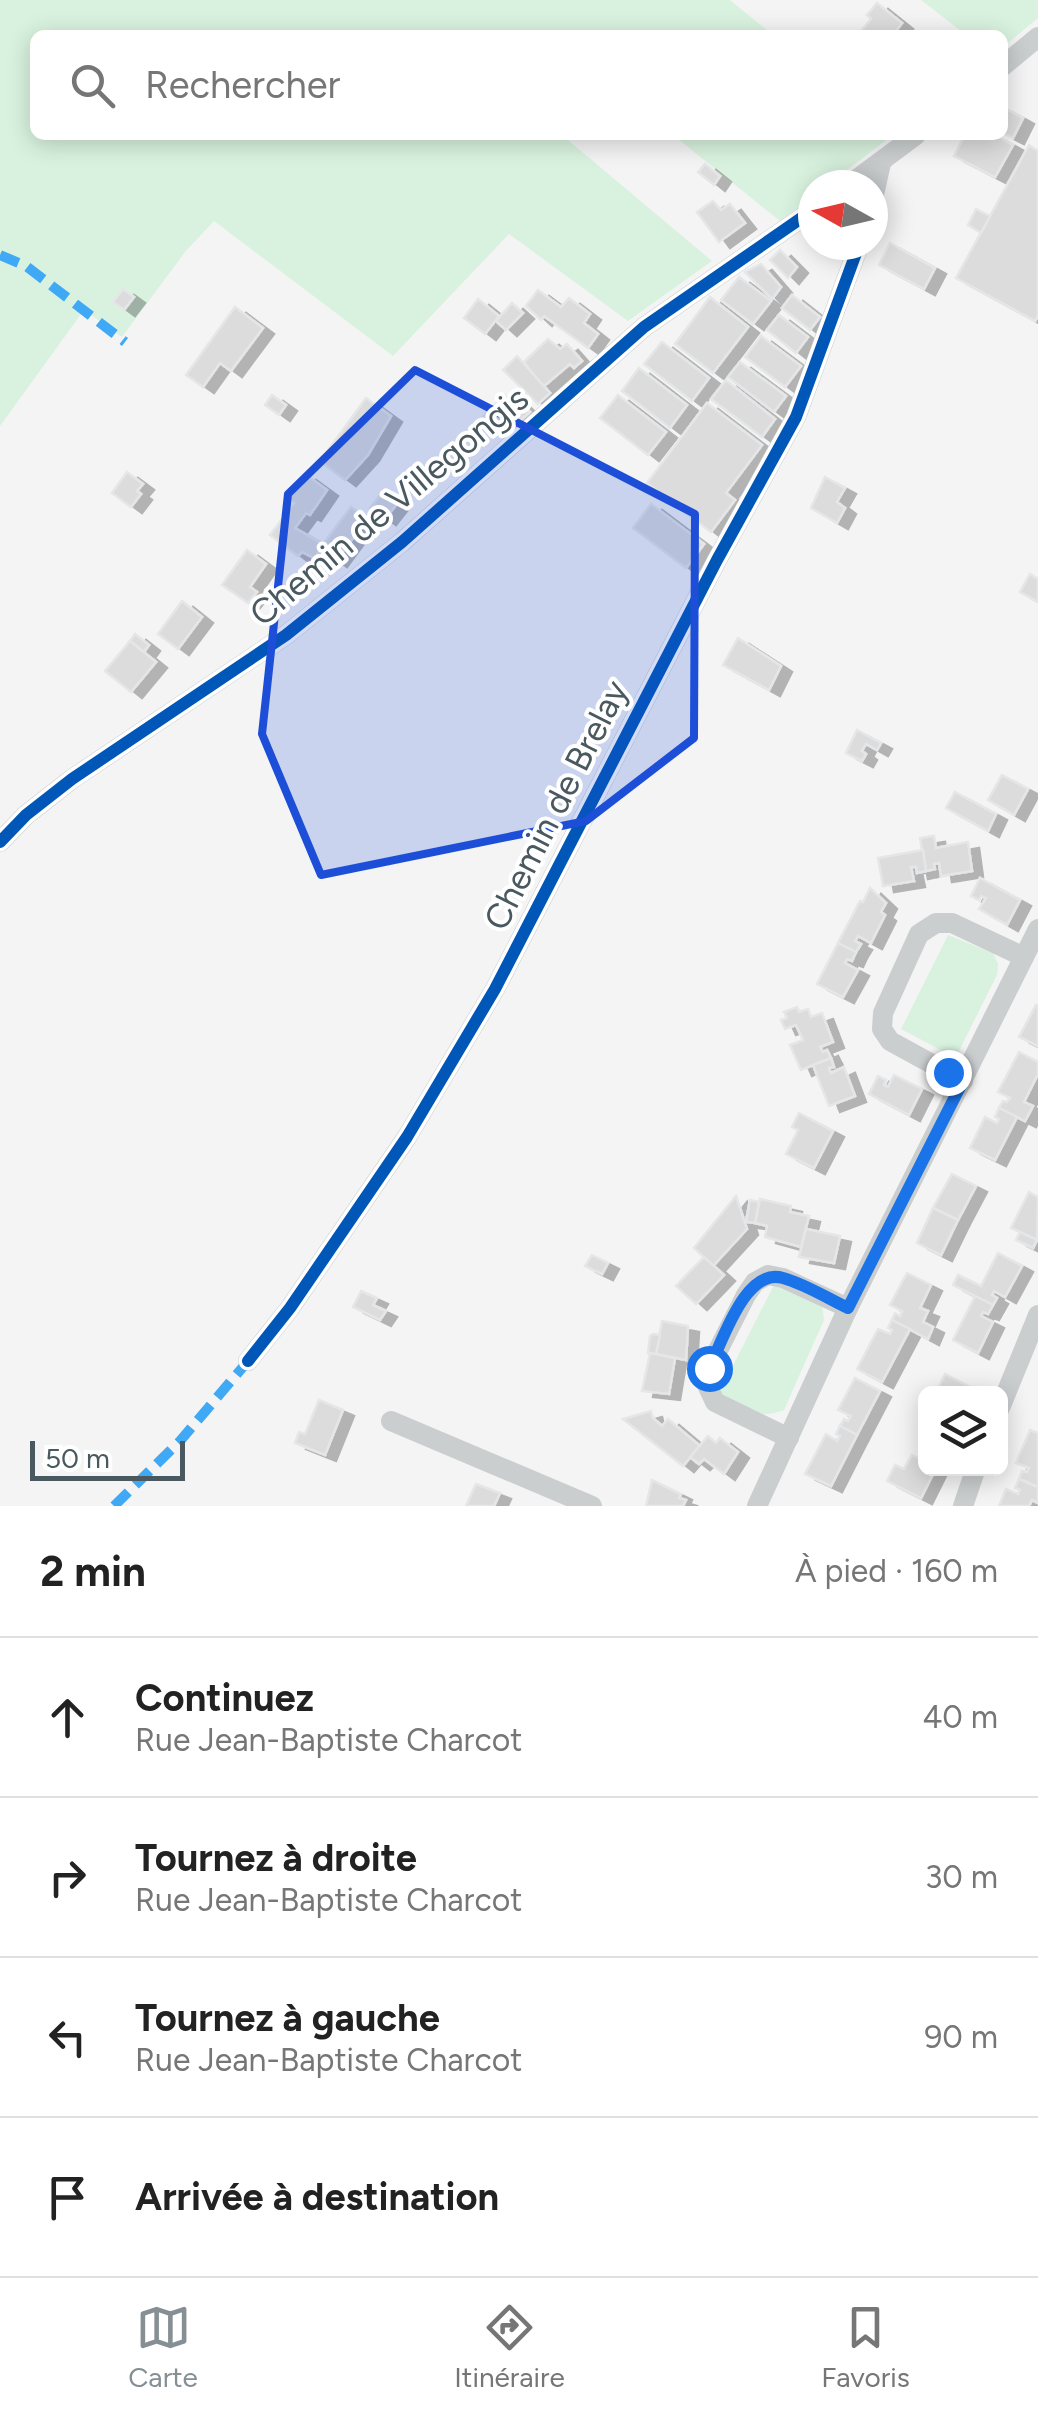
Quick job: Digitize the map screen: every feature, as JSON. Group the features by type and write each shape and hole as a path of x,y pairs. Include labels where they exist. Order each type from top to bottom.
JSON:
{"street":[{"path":"1008,62 1038,37"},
{"path":"871,170 910,140"},
{"path":"879,170 881,163"},
{"name":"Chemin de Villegongis","path":"0,842 26,815 72,779 286,635 402,542 644,327 798,220"},
{"name":"Chemin de Brelay","path":"248,1361 290,1308 407,1137 495,989 796,417 854,260"},
{"path":"963,1081 890,1042 882,1029 883,1012 920,934 936,924 952,923 1024,957"},
{"path":"756,1506 848,1308 1038,928"},
{"path":"788,1438 715,1402 707,1385 709,1368 746,1294 755,1282 768,1276 784,1278 848,1308"},
{"path":"1008,1388 1038,1314"},
{"path":"391,1421 592,1506"},
{"path":"962,1506 973,1476"}],"highlighted area":[{"path":"415,370 695,514 694,738 586,821 321,875 262,734 288,494"}],"green space":[{"path":"0,0 730,0 767,30 30,30 30,140 568,140 712,261 628,321 509,234 393,356 214,221 185,252 122,337 84,310 0,426"},
{"path":"921,0 1038,0 1038,18 1008,43 1008,30 960,30"},
{"path":"679,140 886,140 847,170 798,170 798,207 780,221"},
{"path":"948,935 993,953 998,964 997,975 958,1053 948,1054 901,1029"},
{"path":"775,1283 822,1305 824,1320 784,1410 766,1414 743,1408 719,1393"}],"building":[{"path":"877,3 902,23 897,30 862,30 871,19 867,15"},
{"path":"1008,110 1023,118 1013,138 1008,136"},
{"path":"962,140 1004,140 1013,145 995,177 954,156"},
{"path":"1029,145 1038,151 1035,321 956,278"},
{"path":"705,164 720,176 714,185 698,172"},
{"path":"713,201 721,210 730,204 745,223 719,242 697,212"},
{"path":"976,209 990,216 981,233 968,225"},
{"path":"890,243 935,268 924,289 879,265 882,260 888,260"},
{"path":"780,250 797,267 788,278 770,260"},
{"path":"761,264 781,287 772,299 745,272"},
{"path":"739,277 771,301 753,324 721,300"},
{"path":"123,289 134,297 124,310 113,302"},
{"path":"538,290 561,307 569,298 590,314 584,323 598,334 588,348 544,316 541,320 526,306"},
{"path":"792,295 820,317 810,330 782,308"},
{"path":"710,297 748,327 713,373 675,344"},
{"path":"478,299 499,316 485,334 464,318"},
{"path":"512,303 523,313 506,330 496,321"},
{"path":"235,307 263,328 231,371 220,363 203,387 186,375"},
{"path":"779,315 808,337 796,353 767,330"},
{"path":"761,336 801,366 785,387 745,357"},
{"path":"548,339 560,349 567,344 582,361 574,368 570,364 543,387 524,362"},
{"path":"662,342 709,378 692,401 644,364"},
{"path":"517,356 550,393 538,404 503,370"},
{"path":"740,362 786,396 774,412 728,377"},
{"path":"639,368 687,405 670,428 622,391"},
{"path":"726,380 775,419 762,437 711,399"},
{"path":"272,395 286,405 279,415 265,405"},
{"path":"505,395 530,412 503,436 481,419"},
{"path":"618,395 666,432 648,455 600,418"},
{"path":"366,398 391,416 368,455 345,480 320,461"},
{"path":"707,403 762,445 726,493 735,500 711,532 647,483"},
{"path":"127,472 143,484 131,507 112,493"},
{"path":"305,474 327,490 310,515 306,513 295,528 323,544 351,507 367,519 336,561 321,549 314,558 302,552 298,556 270,535 294,503 287,499"},
{"path":"825,477 845,488 837,502 845,508 837,523 811,508"},
{"path":"381,494 396,505 385,519 370,508"},
{"path":"651,504 704,544 686,568 633,528"},
{"path":"247,550 266,564 250,587 257,592 248,603 222,585"},
{"path":"1030,574 1038,579 1038,602 1020,592"},
{"path":"182,601 202,617 178,649 158,634"},
{"path":"135,634 149,645 144,652 130,641"},
{"path":"738,638 781,666 769,690 723,665"},
{"path":"130,641 156,662 131,692 105,671"},
{"path":"857,730 881,743 877,750 866,744 862,761 846,753"},
{"path":"1002,775 1028,789 1014,815 988,800"},
{"path":"955,792 996,814 988,831 946,808"},
{"path":"934,836 936,848 968,842 972,871 941,876 939,863 934,864 935,869 926,871 920,838"},
{"path":"923,850 926,871 917,873 916,867 911,867 914,881 883,886 878,858"},
{"path":"980,878 1020,900 1007,925 979,909 986,898 971,896"},
{"path":"870,888 886,903 881,912 885,915 871,943 858,936 855,941 861,944 856,952 838,943"},
{"path":"838,943 856,952 852,961 847,959 845,963 858,970 843,997 817,984"},
{"path":"1038,1006 1038,1046 1019,1037"},
{"path":"797,1007 799,1012 808,1009 811,1017 822,1013 833,1042 820,1047 831,1058 801,1070 790,1045 803,1040 796,1025 785,1029 781,1020 787,1018 784,1012"},
{"path":"1019,1052 1038,1062 1038,1074 1024,1102 1033,1106 1025,1121 999,1108 1010,1098 998,1092"},
{"path":"831,1058 831,1073 844,1067 855,1096 829,1106 813,1065"},
{"path":"894,1075 922,1089 909,1115 869,1094 878,1076 886,1080 884,1085 888,1087"},
{"path":"999,1108 1017,1117 995,1160 970,1148 985,1117 997,1123"},
{"path":"799,1113 833,1131 814,1168 786,1154 798,1130 792,1127"},
{"path":"952,1174 976,1186 958,1220 933,1208"},
{"path":"1029,1192 1038,1197 1037,1240 1011,1228"},
{"path":"736,1196 747,1229 713,1266 694,1248"},
{"path":"760,1199 791,1206 790,1212 809,1216 801,1247 765,1237 767,1226 755,1223"},
{"path":"750,1200 759,1202 755,1223 746,1222"},
{"path":"933,1208 958,1220 941,1255 917,1243"},
{"path":"806,1229 840,1236 834,1263 799,1257"},
{"path":"1020,1232 1037,1240 1033,1248 1016,1240"},
{"path":"998,1253 1022,1266 1005,1297 994,1291 992,1295 997,1298 993,1305 953,1285 958,1275 981,1286"},
{"path":"592,1255 608,1263 602,1274 585,1266"},
{"path":"704,1257 724,1275 696,1304 676,1286"},
{"path":"907,1273 931,1285 920,1308 928,1311 923,1322 933,1327 928,1339 892,1320 895,1313 900,1316 902,1311 890,1305"},
{"path":"361,1291 377,1298 373,1305 386,1311 380,1320 353,1307"},
{"path":"975,1296 993,1305 988,1314 983,1312 981,1316 993,1322 978,1353 953,1340"},
{"path":"892,1320 910,1329 882,1382 857,1369 878,1329 890,1334"},
{"path":"662,1321 688,1326 686,1360 656,1354"},
{"path":"653,1334 660,1335 656,1354 648,1353"},
{"path":"650,1353 675,1358 669,1394 642,1391"},
{"path":"945,1374 968,1386 940,1386"},
{"path":"855,1378 880,1391 857,1435 840,1426 851,1416 838,1410"},
{"path":"319,1400 343,1410 325,1455 295,1443 299,1432 305,1434"},
{"path":"651,1411 662,1426 668,1419 700,1446 683,1466 623,1419"},
{"path":"840,1426 857,1435 831,1486 805,1474 826,1434 837,1441"},
{"path":"1030,1430 1038,1433 1038,1487 1019,1479 1022,1471 1029,1468 1016,1463"},
{"path":"708,1436 716,1443 720,1438 738,1452 724,1474 704,1459 699,1464 690,1457"},
{"path":"912,1455 918,1458 918,1476 932,1476 921,1498 887,1481 895,1465 904,1469"},
{"path":"1019,1479 1038,1487 1038,1503 1032,1500 1029,1506 999,1506 1006,1489 1018,1494 1020,1490 1015,1488"},
{"path":"652,1480 681,1494 679,1498 686,1500 683,1506 646,1506"},
{"path":"476,1484 500,1493 494,1506 466,1506"}],"marked path":[{"path":"0,255 26,266 125,342"},
{"path":"114,1506 180,1441 248,1361"}],"cycle path":[{"path":"0,842 26,815 72,779 286,635 402,542 644,327 798,220"},
{"path":"248,1361 290,1308 407,1137 495,989 717,560 796,417 854,260"}],"route":[{"path":"709,1368 746,1294 755,1282 768,1276 784,1278 848,1308 963,1081 948,1072"}]}
